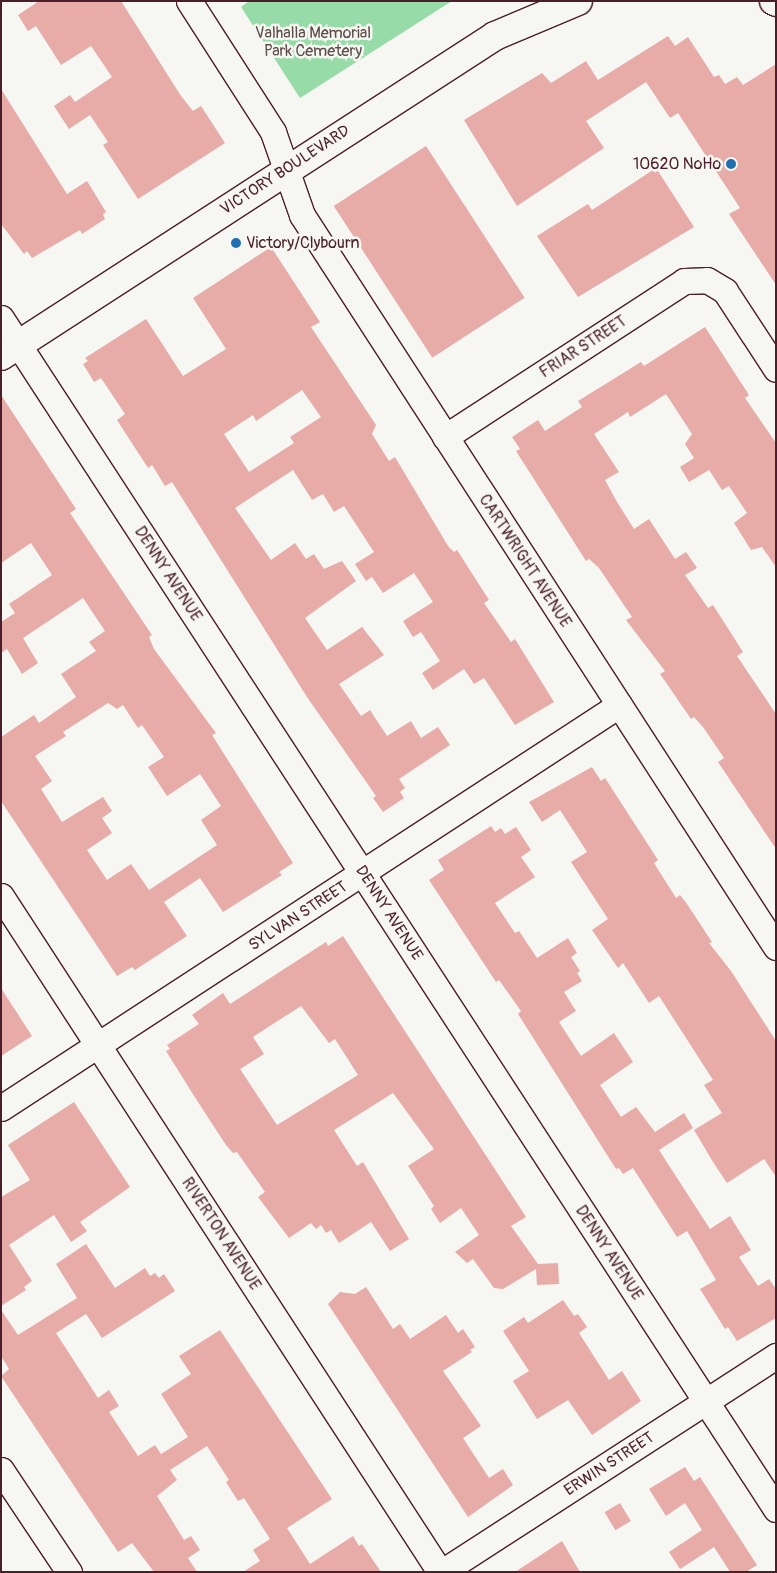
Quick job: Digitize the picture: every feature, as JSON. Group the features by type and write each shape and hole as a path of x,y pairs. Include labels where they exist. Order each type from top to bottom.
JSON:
{"main road":[{"name":"VICTORY BOULEVARD","path":"10,350 286,169 494,36 578,1"}],"street":[{"name":"CARTWRIGHT AVENUE","path":"189,1 273,132 302,215 776,947"},
{"name":"FRIAR STREET","path":"445,437 684,281 707,280 725,291 776,369"},
{"name":"DENNY AVENUE","path":"1,318 10,350 363,873 776,1508"},
{"name":"SYLVAN STREET","path":"1,1108 99,1046 619,705"},
{"name":"RIVERTON AVENUE","path":"1,896 441,1572"},
{"name":"ERWIN STREET","path":"441,1572 776,1356"},
{"path":"1,1470 68,1572"}],"green space":[{"name":"Valhalla Memorial Park Cemetery","path":"249,1 452,1 300,98 241,7"}],"building":[{"path":"39,1 121,1 181,96 193,111 201,106 225,143 138,199 103,145 108,142 90,115 69,129 54,106 70,95 75,102 112,77 91,46 61,65 36,26 28,31 18,15"},
{"path":"668,36 675,46 688,37 714,77 719,75 725,84 737,77 743,85 776,64 776,285 729,214 740,208 678,113 670,118 646,82 586,121 604,148 517,206 464,120 542,73 551,83 586,61 598,80"},
{"path":"1,89 67,194 87,181 106,212 103,214 105,219 82,234 80,230 32,258 27,251 24,254 1,224"},
{"path":"426,146 525,298 432,358 334,206"},
{"path":"656,168 694,227 578,297 537,236 588,204 592,210"},
{"path":"271,247 320,322 311,327 376,425 372,434 389,461 395,457 448,546 454,552 457,550 489,600 484,603 511,642 515,639 554,702 515,725 484,678 474,684 464,669 433,690 422,673 440,661 421,632 413,637 403,621 433,602 414,573 383,593 372,577 366,581 355,564 374,552 344,506 334,512 323,494 312,500 293,470 235,508 271,560 295,543 306,559 314,554 324,569 342,561 356,581 305,618 327,650 362,627 384,655 339,684 361,716 370,710 387,736 411,721 421,738 438,727 450,745 399,779 405,788 400,792 404,798 383,812 373,798 376,796 307,697 172,482 165,486 152,465 148,468 117,420 125,414 101,378 94,382 83,364 88,361 85,358 146,319 183,376 226,349 193,298","holes":["302,390 321,417 290,437 294,443 249,472 224,434 253,415 256,421"]},
{"path":"705,327 749,395 745,398 776,443 776,567 762,547 751,550 734,523 747,513 729,486 722,490 709,470 689,482 680,467 694,458 685,444 692,434 666,394 630,417 628,412 594,434 619,472 605,480 634,529 649,519 675,559 686,552 697,568 685,575 708,608 713,605 743,652 737,656 776,714 776,849 718,762 724,758 703,727 694,717 691,719 660,674 665,671 626,620 632,617 599,568 589,559 586,561 516,451 520,449 512,437 538,420 545,431 582,407 578,401 641,362 644,366"},
{"path":"1,395 76,509 70,513 152,635 149,637 154,649 216,733 212,735 293,863 279,872 282,875 223,912 200,878 164,902 187,936 135,970 132,967 117,976 1,801 1,737 34,715 39,723 76,697 61,674 96,651 89,642 105,631 83,598 23,638 38,663 22,674 7,649 1,653 1,622 15,613 9,604 52,575 31,543 1,563","holes":["108,703 117,709 123,705 138,728 142,725 164,757 148,767 167,796 200,774 221,806 201,820 217,845 149,890 131,864 107,880 87,850 112,833 102,818 112,811 103,797 62,822 41,789 52,781 35,756 66,736 63,732"]},
{"path":"592,767 601,781 605,778 658,860 654,863 676,898 680,895 687,904 712,942 709,943 731,971 776,1041 776,1177 764,1159 727,1183 713,1162 694,1130 722,1113 704,1085 713,1080 659,996 649,1003 623,963 618,968 592,930 608,919 571,862 587,852 560,810 542,822 529,802"},
{"path":"491,826 495,832 501,828 505,834 516,827 531,850 521,857 535,877 495,903 515,933 519,931 537,958 568,938 577,953 571,957 580,971 577,973 582,981 564,992 576,1011 559,1022 581,1056 614,1033 633,1062 600,1085 621,1117 636,1107 655,1132 684,1113 693,1128 659,1150 710,1229 730,1216 751,1250 739,1257 758,1286 769,1279 776,1289 776,1318 737,1341 728,1327 725,1329 700,1289 716,1280 687,1231 677,1237 633,1168 623,1174 619,1168 616,1169 518,1014 521,1011 499,980 496,982 429,880 444,870 438,860"},
{"path":"343,936 526,1217 511,1226 538,1264 558,1263 559,1284 537,1285 536,1269 503,1289 494,1288 473,1259 467,1263 455,1252 479,1235 461,1208 440,1223 431,1209 434,1206 408,1166 434,1149 393,1093 334,1130 357,1166 363,1162 409,1239 390,1251 371,1222 339,1243 331,1230 326,1233 321,1225 316,1229 311,1223 289,1238 258,1197 265,1192 237,1152 233,1153 226,1145 166,1051 170,1049 167,1045 199,1024 192,1015 223,993 230,1004 326,942 328,946","holes":["301,1006 329,1043 335,1039 358,1075 277,1125 240,1069 264,1054 253,1037"]},
{"path":"1,988 32,1036 1,1056"},
{"path":"74,1102 130,1187 80,1222 87,1231 71,1242 54,1215 9,1245 32,1281 24,1287 26,1290 1,1306 1,1197 30,1180 8,1145"},
{"path":"86,1244 115,1288 145,1268 150,1276 155,1273 159,1278 164,1274 175,1291 102,1338 86,1314 56,1333 98,1398 109,1390 119,1406 109,1412 138,1456 155,1445 161,1454 188,1437 161,1394 191,1374 179,1356 220,1330 332,1499 287,1528 310,1564 353,1536 359,1546 362,1544 381,1572 243,1572 260,1561 253,1550 270,1539 244,1498 238,1501 226,1482 229,1480 207,1446 170,1470 177,1480 157,1496 184,1540 191,1536 200,1550 188,1558 197,1572 154,1572 132,1543 118,1552 1,1376 9,1369 1,1356 1,1310 18,1335 77,1298 56,1264"},
{"path":"366,1287 393,1329 400,1324 410,1339 446,1315 458,1333 463,1329 475,1347 470,1350 472,1352 443,1371 481,1426 463,1438 489,1478 503,1469 513,1485 468,1517 328,1304 340,1292 355,1294"},
{"path":"563,1300 574,1316 578,1314 587,1327 579,1333 609,1380 622,1371 641,1401 592,1435 568,1400 537,1419 513,1381 529,1371 503,1331 524,1317 528,1323"},
{"path":"685,1467 694,1481 700,1477 757,1565 746,1572 730,1572 714,1547 680,1569 669,1552 702,1530 685,1503 666,1516 649,1489"},
{"path":"620,1503 631,1521 615,1530 605,1512"},
{"path":"562,1541 580,1572 515,1572"}],"place":[{"name":"10620 NoHo","path":"731,164"},
{"name":"Victory/Clybourn","path":"236,243"}]}
